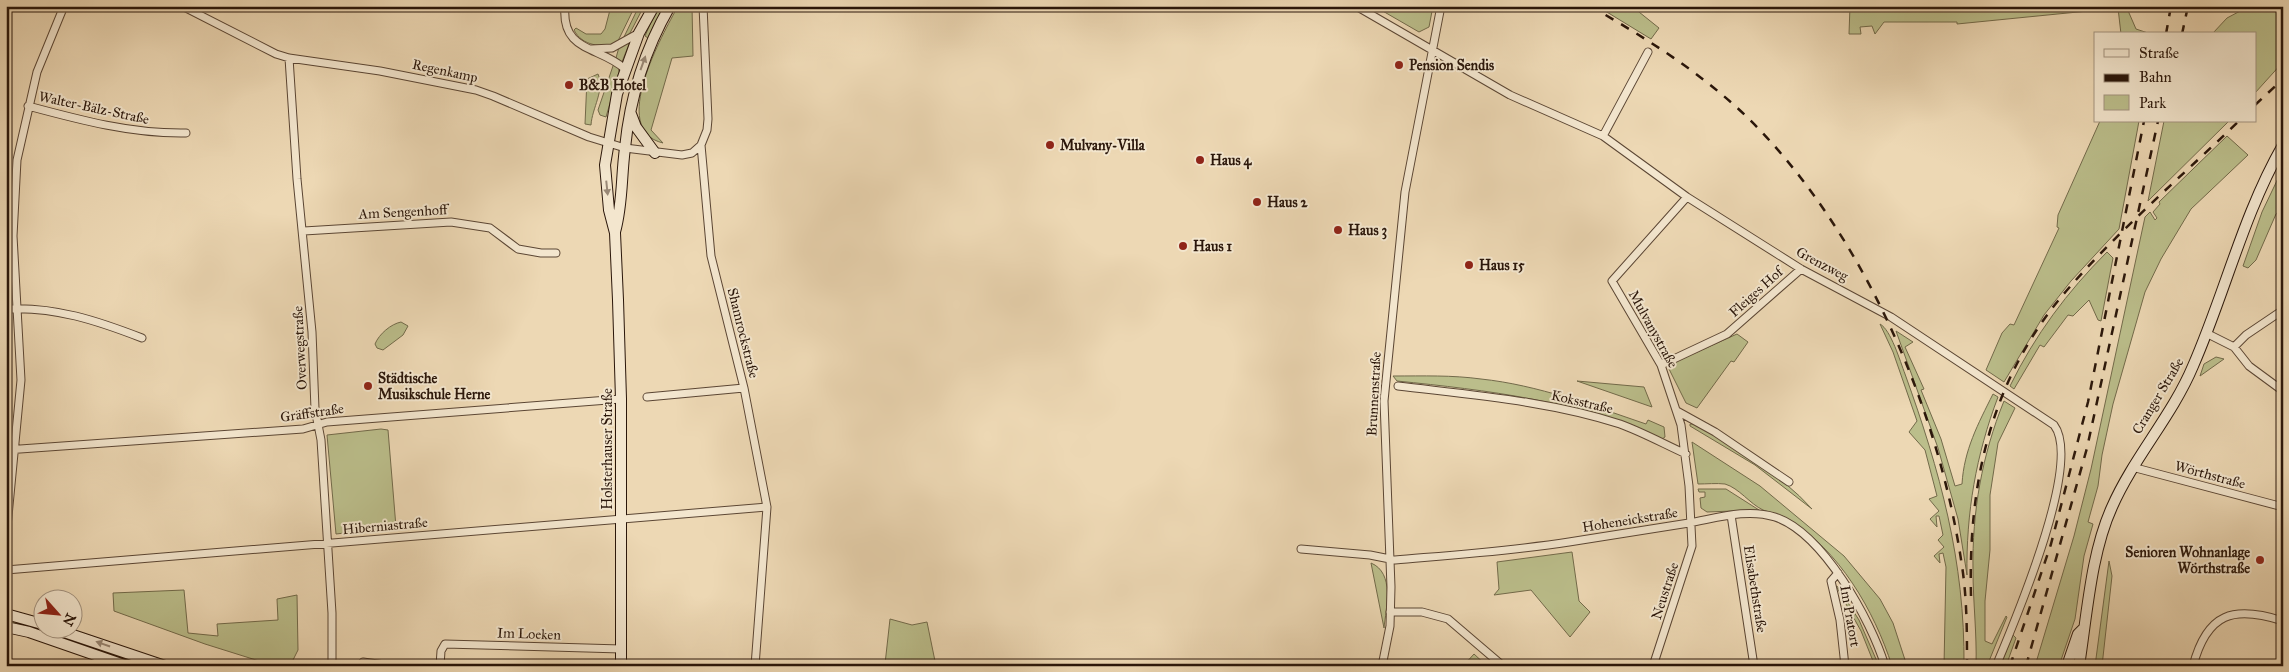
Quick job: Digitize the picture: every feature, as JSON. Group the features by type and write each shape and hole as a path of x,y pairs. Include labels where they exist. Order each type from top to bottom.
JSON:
{"main road":[{"name":"Holsterhauser Straße","path":"621,666 621,399 615,233 609,210 605,173 607,143 625,69 639,33 654,6"},
{"name":"Holsterhauser Straße","path":"615,233 622,210 625,148 630,110 644,58 670,6"},
{"path":"630,110 636,127 655,152"},
{"name":"Cranger Straße","path":"2079,666 2102,534 2111,508 2132,467 2188,378 2260,189 2283,145"},
{"path":"6,614 32,621"},
{"path":"6,626 29,632 127,666"},
{"path":"2067,666 2078,634 2086,627"},
{"path":"82,638 165,666"}],"street":[{"name":"Walter-Bälz-Straße","path":"6,537 16,449 21,380 13,210 17,160 28,106 49,38 64,6"},
{"name":"Regenkamp","path":"182,6 276,54 289,58 380,71 476,90 607,143 625,148 688,155 701,145"},
{"path":"565,6 564,17 569,33 576,42 616,61 625,69"},
{"name":"Shamrockstraße","path":"703,6 708,119 707,130 701,145 711,256 744,388 767,507 755,666"},
{"name":"Grenzweg","path":"1356,6 1510,95 1603,136 1687,197 1801,269 1891,317 2042,416 2058,429 2062,454 2048,521 2024,600 1996,666"},
{"name":"Brunnenstraße","path":"1382,666 1390,612 1391,560 1384,401 1405,192 1434,51 1441,6"},
{"path":"589,49 612,48 639,33"},
{"path":"1603,136 1648,52"},
{"name":"Overwegstraße","path":"289,58 297,179 304,231 312,332 315,409 318,424 328,544 332,666"},
{"name":"Walter-Bälz-Straße","path":"28,106 127,129 158,134 186,134"},
{"name":"Mulvanystraße","path":"1686,454 1677,412 1661,365 1612,282 1687,197"},
{"name":"Am Sengenhoff","path":"304,231 452,222 490,228 518,249 556,254"},
{"name":"Fleiges Hof","path":"1661,365 1728,334 1801,269"},
{"path":"6,309 52,310 74,315 142,338"},
{"path":"2234,347 2246,335 2283,310"},
{"path":"2206,333 2234,347 2249,366 2283,392"},
{"name":"Koksstraße","path":"1398,386 1518,401 1589,416 1621,425 1686,454"},
{"path":"647,396 744,388"},
{"name":"Gräffstraße","path":"6,450 303,429 327,422 621,399"},
{"path":"1677,412 1715,432 1789,482"},
{"path":"1686,454 1693,522"},
{"name":"Wörthstraße","path":"2132,467 2283,507"},
{"name":"Hiberniastraße","path":"6,570 767,507"},
{"name":"Hoheneickstraße","path":"1301,549 1370,555 1391,560 1550,544 1730,515 1761,514 1776,518 1801,533 1838,573 1866,618 1885,666"},
{"name":"Elisabethstraße","path":"1730,515 1754,666"},
{"name":"Neustraße","path":"1653,666 1692,546 1693,522"},
{"name":"Im Pratort","path":"1838,573 1831,581 1840,620 1845,666"},
{"path":"1390,612 1422,612 1448,619 1503,666"},
{"path":"2192,666 2204,634 2223,618 2241,613 2283,621"},
{"name":"Im Loeken","path":"440,666 441,651 448,644 621,650"},
{"path":"363,662 392,666"}],"green space":[{"path":"611,6 635,6 617,43 611,45 593,44 582,39 574,30 576,28 586,34 601,34 605,29"},
{"path":"639,6 644,6 630,33 623,39"},
{"path":"658,6 664,6 648,38 645,36"},
{"path":"678,6 692,6 693,56 672,58 651,130 663,143 647,135 640,120 640,101 644,80 652,58"},
{"path":"1374,6 1433,6 1429,27 1419,32"},
{"path":"1597,6 1635,6 1634,8 1659,28 1651,39"},
{"path":"1850,6 2126,6 2136,29 2145,32 2121,32 2118,8 1957,24 1957,22 1884,22 1875,34 1872,26 1860,27 1861,34 1849,34"},
{"path":"2244,9 2283,10 2283,62 2256,92 2256,32 2214,32 2227,18"},
{"path":"629,43 622,62 616,58 619,47"},
{"path":"614,63 618,66 619,72 606,117 600,115 598,110"},
{"path":"598,74 600,86 591,125 585,124 587,79"},
{"path":"2100,122 2139,122 2119,229 2071,281 2044,315 2004,382 1986,370 2002,333 2010,324 2014,325 2059,228 2057,227 2058,215"},
{"path":"2164,122 2228,122 2148,201"},
{"path":"2227,136 2248,155 2191,209 2161,259 2145,292 2113,404 2102,455 2098,486 2088,522 2093,524 2084,556 2075,619 2059,666 2035,666 2074,536 2091,469 2145,217 2150,212 2155,220 2157,218 2153,212 2160,204 2159,202"},
{"path":"2283,168 2283,209 2276,214 2256,260 2248,268 2243,266 2262,212"},
{"path":"2107,252 2113,258 2101,321 2098,320 2089,300 2073,316 2068,315 2044,347 2040,345 2014,389 2010,386 2041,332 2078,283"},
{"path":"401,322 408,326 403,335 383,350 377,348 375,344 382,333 389,327"},
{"path":"1880,324 1888,333 1898,354 1918,410 1948,517 1960,590 1964,666 1944,666 1946,567 1943,553 1939,554 1940,563 1934,556 1944,547 1938,540 1943,535 1939,516 1936,516 1937,527 1930,519 1939,511 1929,499 1937,496 1925,450 1909,432 1917,421 1893,352"},
{"path":"1896,331 1913,342 1905,347 1924,389 1921,390 1941,439 1955,486 1962,484 1969,448 1982,416 1993,394 1998,397 1978,462 1974,484 1968,529 1967,575 1958,519 1938,448"},
{"path":"1737,334 1748,342 1734,362 1731,361 1697,408 1686,403 1669,369 1677,361"},
{"path":"2216,357 2224,359 2200,376 2204,364"},
{"path":"1393,376 1459,377 1523,386 1586,403 1646,424 1648,420 1664,427 1665,437 1662,439 1599,415 1566,406 1498,393 1397,381"},
{"path":"1577,381 1644,387 1652,407"},
{"path":"2004,401 2015,408 1998,443 1990,495 1990,550 1985,601 1985,641 1992,644 2007,617 1987,666 1976,666 1973,570 1974,527 1984,463"},
{"path":"1690,424 1695,424 1756,462 1786,484 1812,509 1755,465 1690,426"},
{"path":"381,429 388,430 396,527 336,534 327,435"},
{"path":"1692,442 1760,486 1844,556 1880,599 1893,623 1907,666 1892,666 1865,603 1839,564 1806,532 1785,517 1758,507 1730,486 1725,484 1698,484"},
{"path":"1698,489 1726,489 1759,510 1707,512 1701,508 1700,498 1705,497 1705,492 1699,492"},
{"path":"1572,552 1579,601 1590,612 1570,637 1531,590 1494,595 1499,589 1497,562"},
{"path":"2109,561 2112,576 2102,666 2095,666"},
{"path":"1371,563 1379,568 1386,583 1387,601 1384,628"},
{"path":"1836,586 1859,620 1879,666 1875,666 1861,631"},
{"path":"184,590 188,633 218,636 217,624 278,620 277,599 297,595 298,650 290,666 275,666 205,644 114,611 113,593"},
{"path":"890,619 912,625 927,622 936,666 885,664"},
{"path":"6,620 31,625 32,630 6,622"},
{"path":"2013,635 2016,638 2006,666 2000,666"},
{"path":"64,640 74,640 149,666"},
{"path":"1474,654 1487,666 1463,666"}],"railway":[{"path":"1590,6 1672,57 1711,85 1747,117 1788,162 1826,212 1860,267 1889,324 1914,384 1935,445 1951,506 1964,578 1967,666"},
{"path":"2166,32 2171,6"},
{"path":"2182,32 2188,6"},
{"path":"2256,104 2283,79"},
{"path":"2010,666 2051,544 2088,402 2144,122"},
{"path":"2026,666 2087,448 2158,122"},
{"path":"1971,596 1974,512 1980,472 1990,433 2003,395 2020,358 2042,323 2088,267 2130,224 2238,122"}],"place":[{"name":"Pension Sendis","path":"1399,65"},
{"name":"B&B Hotel","path":"569,85"},
{"name":"Mulvany-Villa","path":"1050,145"},
{"name":"Haus 4","path":"1200,160"},
{"name":"Haus 2","path":"1257,202"},
{"name":"Haus 3","path":"1338,230"},
{"name":"Haus 1","path":"1183,246"},
{"name":"Haus 15","path":"1469,265"},
{"name":"Städtische Musikschule Herne","path":"368,386"},
{"name":"Senioren Wohnanlage Wörthstraße","path":"2260,560"}]}
